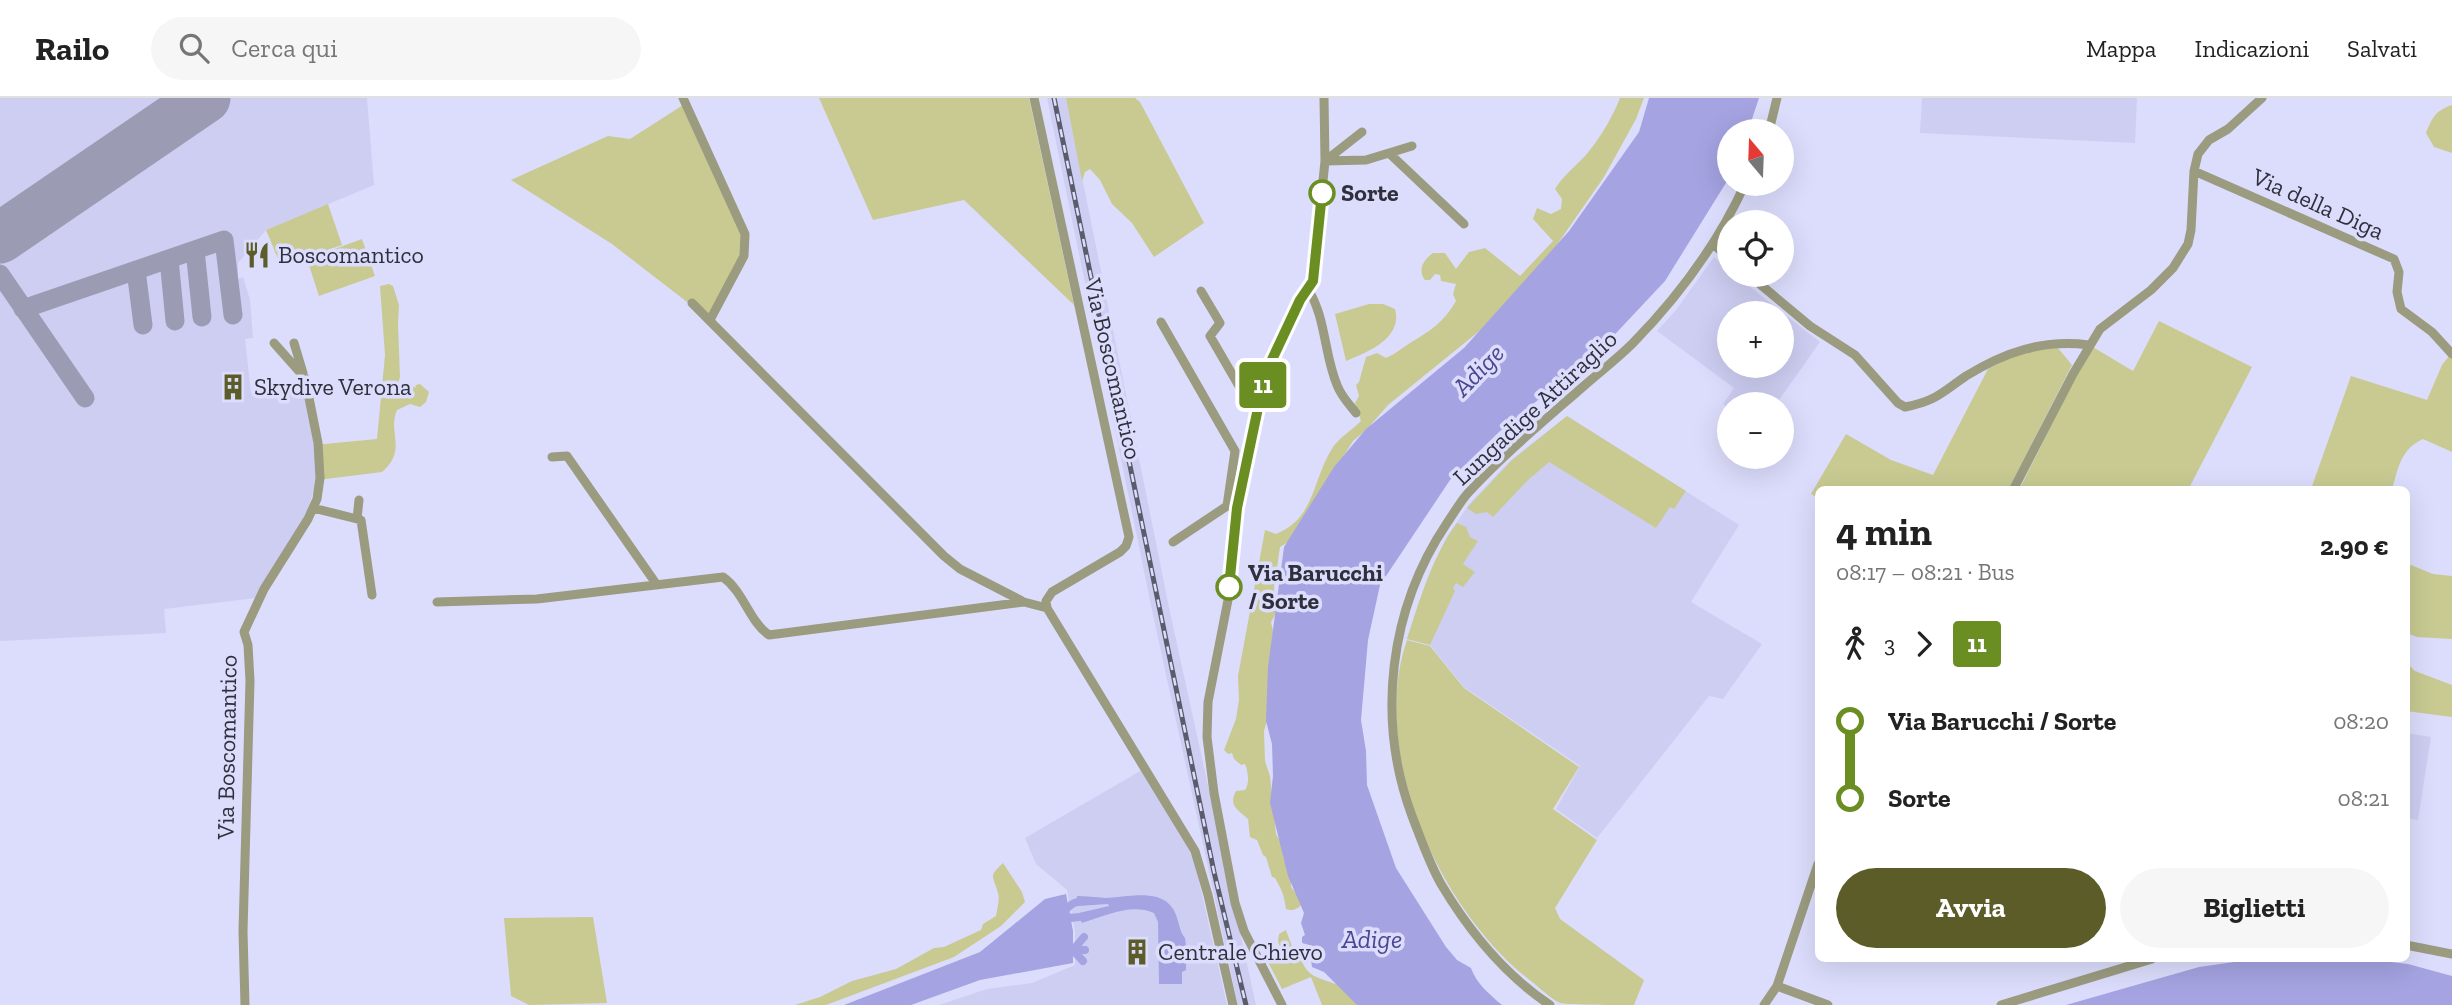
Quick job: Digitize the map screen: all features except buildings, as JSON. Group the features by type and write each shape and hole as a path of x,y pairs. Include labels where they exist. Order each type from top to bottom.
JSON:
{"street":[{"path":"684,98 745,234 744,256 710,320"},
{"name":"Via Boscomantico","path":"1034,98 1129,537 1126,547 1052,592 1046,601 1046,607"},
{"path":"1173,542 1232,507 1269,366 1300,300 1313,281 1325,162 1324,98"},
{"path":"1772,119 1777,98"},
{"path":"2015,486 2099,329 2151,290 2173,268 2188,244 2194,170 2198,154 2209,140 2228,129 2262,98"},
{"path":"1325,162 1362,132"},
{"path":"1325,162 1366,160 1412,145"},
{"path":"1390,154 1464,224"},
{"name":"Via della Diga","path":"2194,170 2394,259 2399,272 2397,292 2401,309 2432,332 2452,354"},
{"name":"Lungadige Attiraglio","path":"1550,1005 1504,969 1471,929 1440,883 1404,793 1395,752 1391,691 1394,655 1416,577 1467,494 1528,434 1630,346 1656,319 1713,244 1739,196"},
{"path":"1713,244 1717,248"},
{"path":"1763,287 1810,326 1855,355 1898,403 1905,407 1936,399 1967,376 2018,350 2039,345 2089,345"},
{"path":"1308,289 1314,299 1337,384 1356,413"},
{"path":"1201,291 1220,323 1210,336 1257,417"},
{"path":"692,303 944,556 960,569 1024,602 1046,607 1195,851 1233,1005"},
{"path":"1161,322 1235,451 1228,595 1208,702 1207,737 1214,793 1236,903 1244,931 1282,1005"},
{"name":"Via Boscomantico","path":"274,343 304,378"},
{"name":"Via Boscomantico","path":"245,1005 244,917 250,681 248,645 244,632 264,589 313,508 320,478 319,454 294,343"},
{"path":"552,457 567,456 657,585"},
{"path":"357,519 359,500"},
{"path":"313,508 361,520 372,596"},
{"path":"438,602 537,599 723,577 736,589 762,630 769,635 1024,602"},
{"path":"1764,1005 1777,986 1815,873"},
{"path":"2410,946 2452,954"},
{"path":"2001,1005 2142,962"},
{"path":"1777,986 1828,1005"}],"shaded area":[{"path":"0,98 367,98 374,185 266,230 238,263 238,279 243,277 250,300 253,338 245,339 251,393 304,390 315,452 316,482 307,513 256,598 164,609 166,633 0,641"},
{"path":"1047,98 1066,98 1170,612 1256,1005 1238,1005 1153,615"},
{"path":"1922,98 2137,98 2135,143 1920,133"},
{"path":"1714,257 1717,260 1717,287 1750,287 1768,301 1717,301 1717,375 1657,331 1676,310"},
{"path":"1794,322 1820,342 1785,392 1731,392 1734,388 1720,378 1794,378"},
{"path":"1567,416 1739,525 1691,602 1762,644 1723,699 1709,696 1597,838 1556,809 1580,766 1464,687 1430,645 1407,639 1426,583 1446,538 1470,503 1511,460"},
{"path":"2410,734 2431,737 2418,820 2410,819"},
{"name":"Centrale Chievo","path":"1142,770 1194,859 1227,1005 939,1005 987,989 1032,983 1075,965 1075,932 1067,890 1036,864 1025,838"}],"green space":[{"path":"819,98 1029,98 1074,305 964,200 873,220"},
{"path":"1066,98 1135,98 1140,102 1204,223 1154,257 1132,223 1112,204 1100,180 1090,169 1085,172 1082,181"},
{"path":"1620,98 1644,98 1636,119 1604,177 1554,249 1483,328 1388,405 1353,441 1291,540 1280,547 1274,588 1276,613 1271,622 1271,707 1264,731 1265,761 1270,776 1276,834 1283,847 1283,857 1291,875 1291,887 1304,903 1294,910 1286,909 1266,857 1257,840 1250,837 1248,819 1234,804 1236,791 1245,790 1248,784 1245,764 1241,765 1232,753 1228,754 1224,750 1236,719 1239,700 1238,676 1265,530 1276,534 1299,518 1312,496 1333,447 1361,421 1355,403 1359,396 1356,385 1366,357 1377,353 1386,358 1424,335 1447,314 1456,301 1453,294 1456,284 1441,281 1440,275 1435,274 1430,280 1425,280 1422,269 1427,258 1433,253 1445,253 1456,269 1469,252 1485,248 1520,276 1553,241 1533,219 1537,208 1551,214 1561,209 1562,199 1555,189 1596,142"},
{"path":"683,105 744,236 739,258 709,319 612,244 511,180 608,136 630,139"},
{"path":"2452,105 2452,153 2434,147 2426,133 2435,115"},
{"path":"328,204 342,245 281,266 266,230"},
{"path":"362,239 375,276 319,296 307,259"},
{"path":"380,286 393,286 399,305 400,377 397,387 411,385 415,388 420,384 429,392 426,402 420,407 410,404 397,410 394,427 396,449 390,464 382,472 318,480 314,445 377,439 385,355"},
{"path":"1369,304 1383,304 1395,309 1394,328 1382,342 1346,361 1335,314"},
{"path":"2159,321 2252,367 2190,486 2021,486 2091,346 2133,371"},
{"path":"2058,348 2072,365 2010,486 1816,486 1846,434 1891,460 1933,475 1988,369 2019,352"},
{"path":"2452,352 2452,452 2423,439 2405,454 2393,486 2312,486 2351,376 2427,400 2442,365"},
{"path":"1567,416 1686,491 1674,509 1670,507 1656,528 1549,462 1493,517 1487,512 1476,514 1467,508 1511,461"},
{"path":"1457,523 1466,527 1470,537 1478,541 1463,564 1475,572 1463,587 1456,583 1453,588 1455,591 1430,645 1407,639 1434,564"},
{"path":"2410,565 2433,574 2452,576 2452,639 2410,634"},
{"path":"1407,640 1430,646 1464,688 1579,767 1553,809 1597,840 1555,908 1560,919 1644,980 1634,1005 1560,1003 1498,951 1468,914 1441,872 1420,827 1405,779 1397,731 1397,684"},
{"path":"2410,666 2415,671 2452,685 2452,717 2410,712"},
{"path":"1003,863 1022,892 1025,902 1001,926 954,957 826,1005 795,1005 820,997 852,981 896,969 934,948 944,947 981,930 983,924 996,916 999,896 993,876"},
{"path":"593,917 607,1003 529,1005 511,996 504,918"},
{"path":"1286,930 1294,952 1300,952 1303,964 1309,972 1342,987 1359,1005 1322,1005 1311,977 1282,989 1268,962 1277,959 1282,953 1279,934"}],"water":[{"name":"Adige","path":"1649,98 1759,98 1752,119 1717,119 1718,196 1665,281 1603,347 1499,432 1450,480 1380,585 1368,640 1361,720 1366,751 1367,785 1396,868 1446,947 1457,960 1471,968 1480,984 1502,1005 1357,1005 1324,972 1312,967 1311,960 1315,957 1313,946 1302,943 1302,937 1305,935 1301,923 1304,913 1288,876 1270,803 1273,776 1272,744 1266,721 1268,667 1284,547 1334,467 1366,429 1464,348 1569,231 1639,132"},
{"path":"1066,894 1073,931 1073,963 980,980 911,1005 844,1005 980,952 1045,899"},
{"path":"1138,895 1163,899 1169,904 1185,938 1183,957 1186,970 1182,972 1182,984 1159,984 1158,922 1154,913 1127,910 1082,923 1079,913 1109,906 1077,906 1077,896 1105,898"},
{"path":"2234,962 2408,964 2452,976 2452,1005 2066,1005 2199,967"}],"waterway":[{"path":"1064,913 1074,903 1088,901"},
{"path":"1063,913 1070,918 1089,916"},
{"path":"1073,950 1084,937"},
{"path":"1063,950 1085,950"},
{"path":"1073,950 1083,961"}],"taxiway":[{"path":"23,309 224,240 233,315"},
{"path":"195,250 202,317"},
{"path":"169,259 175,321"},
{"path":"136,270 143,325"},
{"path":"0,274 85,398"}],"runway":[{"path":"0,238 205,98"}],"railway":[{"path":"1054,98 1214,872 1246,1005"}],"bus line":[{"name":"11","path":"1229,587 1237,508 1262,389 1269,366 1300,300 1313,281 1322,193"}],"place":[{"name":"Sorte","path":"1322,193"},
{"name":"Boscomantico","path":"257,255"},
{"name":"Skydive Verona","path":"233,387"},
{"name":"Via Barucchi / Sorte","path":"1229,587"},
{"name":"Centrale Chievo","path":"1137,952"}]}
